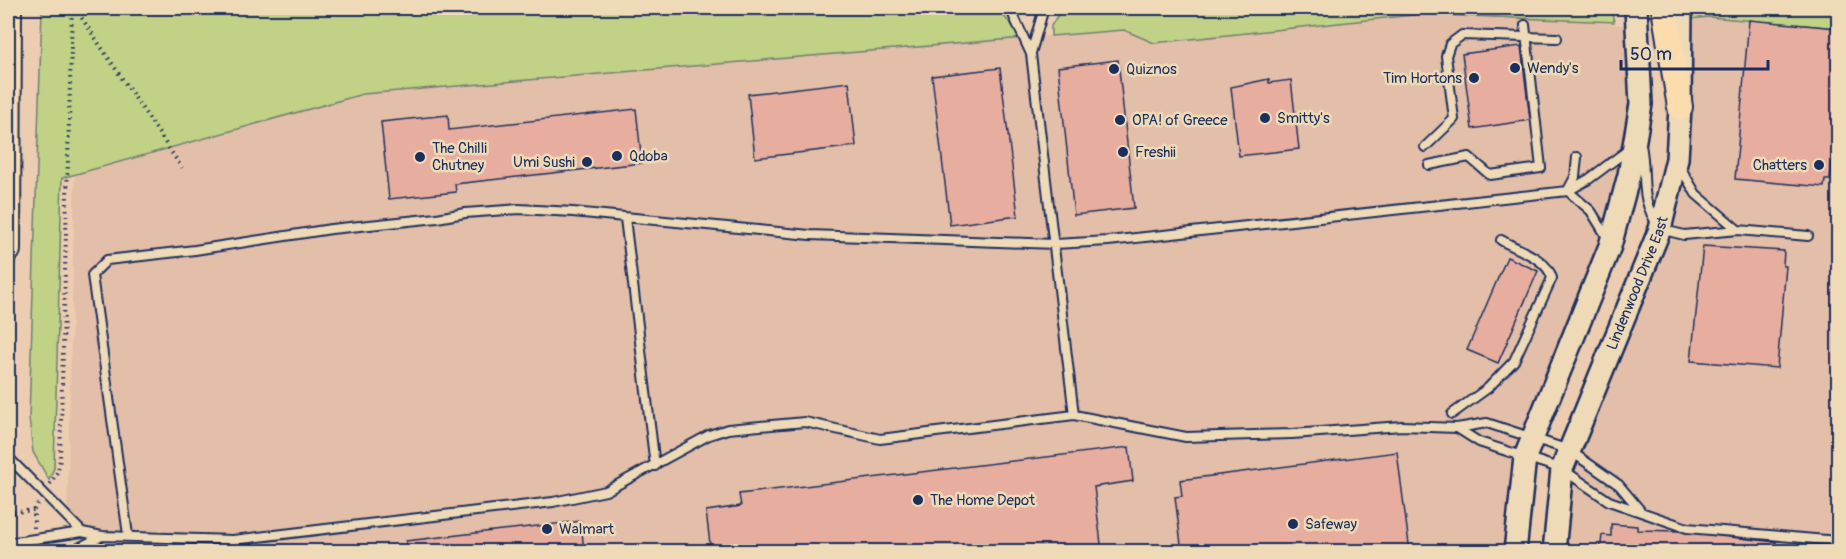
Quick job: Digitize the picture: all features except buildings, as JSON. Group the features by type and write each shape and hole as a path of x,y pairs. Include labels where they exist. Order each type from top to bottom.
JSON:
{"main road":[{"path":"8,250 9,19 19,8"},
{"path":"1664,8 1680,106"}],"street":[{"path":"1515,552 1529,448 1611,246 1636,137 1641,104 1636,8"},
{"name":"Lindenwood Drive East","path":"1554,552 1565,460 1660,229 1677,159 1681,8"}],"lane":[{"path":"1010,8 1031,54 1074,415"},
{"path":"1031,54 1044,8"},
{"path":"1429,165 1469,157 1490,175 1541,168 1525,25"},
{"path":"1425,147 1454,119 1446,56 1450,44 1462,35 1557,38"},
{"path":"128,535 92,275 107,260 195,250 331,229 519,209 810,235 1055,244 1157,237 1568,192 1623,156 1636,137"},
{"path":"1636,137 1644,158 1642,177 1646,201 1660,229 1692,235 1738,230 1808,236"},
{"path":"1568,192 1575,177 1577,157"},
{"path":"1677,159 1696,194 1738,230"},
{"path":"1568,192 1592,211 1611,246"},
{"path":"626,218 656,466"},
{"path":"1452,414 1488,388 1514,361 1552,278 1550,269 1540,261 1501,240"},
{"path":"8,543 82,532 102,536 233,540 553,502 606,491 710,435 728,429 805,422 880,439 1074,415 1186,437 1292,434 1402,426 1457,428 1487,423 1529,448 1565,460 1609,501 1687,528 1839,541"},
{"path":"1457,428 1479,442 1529,448 1565,460 1619,485 1640,510"},
{"path":"8,457 82,532"},
{"path":"70,552 102,536"}],"path":[{"path":"74,8 182,168"},
{"path":"8,513 34,510 58,471 60,459 74,8"}],"shaded area":[{"path":"1422,14 1577,20 1639,27 1635,143 1525,457 1515,551 70,552 101,536 82,532 67,516 75,174 363,94 1024,38 1030,53 1034,37 1124,30 1154,43"},
{"path":"1709,17 1838,28 1838,551 1554,552 1562,469 1660,229 1681,20"}],"green space":[{"path":"42,8 996,8 1024,38 363,94 62,178 54,468 49,480 33,452 29,418"},
{"path":"1062,8 1611,8 1614,22 1422,14 1154,43 1124,30 1051,36 1051,26"},
{"path":"1681,8 1838,8 1838,28 1709,17 1681,20"}],"place":[{"name":"Wendy's","path":"1515,68"},
{"name":"Quiznos","path":"1114,69"},
{"name":"Tim Hortons","path":"1474,78"},
{"name":"Smitty's","path":"1265,118"},
{"name":"OPA! of Greece","path":"1120,120"},
{"name":"Freshii","path":"1123,152"},
{"name":"Qdoba","path":"617,156"},
{"name":"The Chilli Chutney","path":"420,157"},
{"name":"Umi Sushi","path":"587,162"},
{"name":"Chatters","path":"1819,165"},
{"name":"The Home Depot","path":"918,500"},
{"name":"Safeway","path":"1293,524"},
{"name":"Walmart","path":"547,529"}]}
